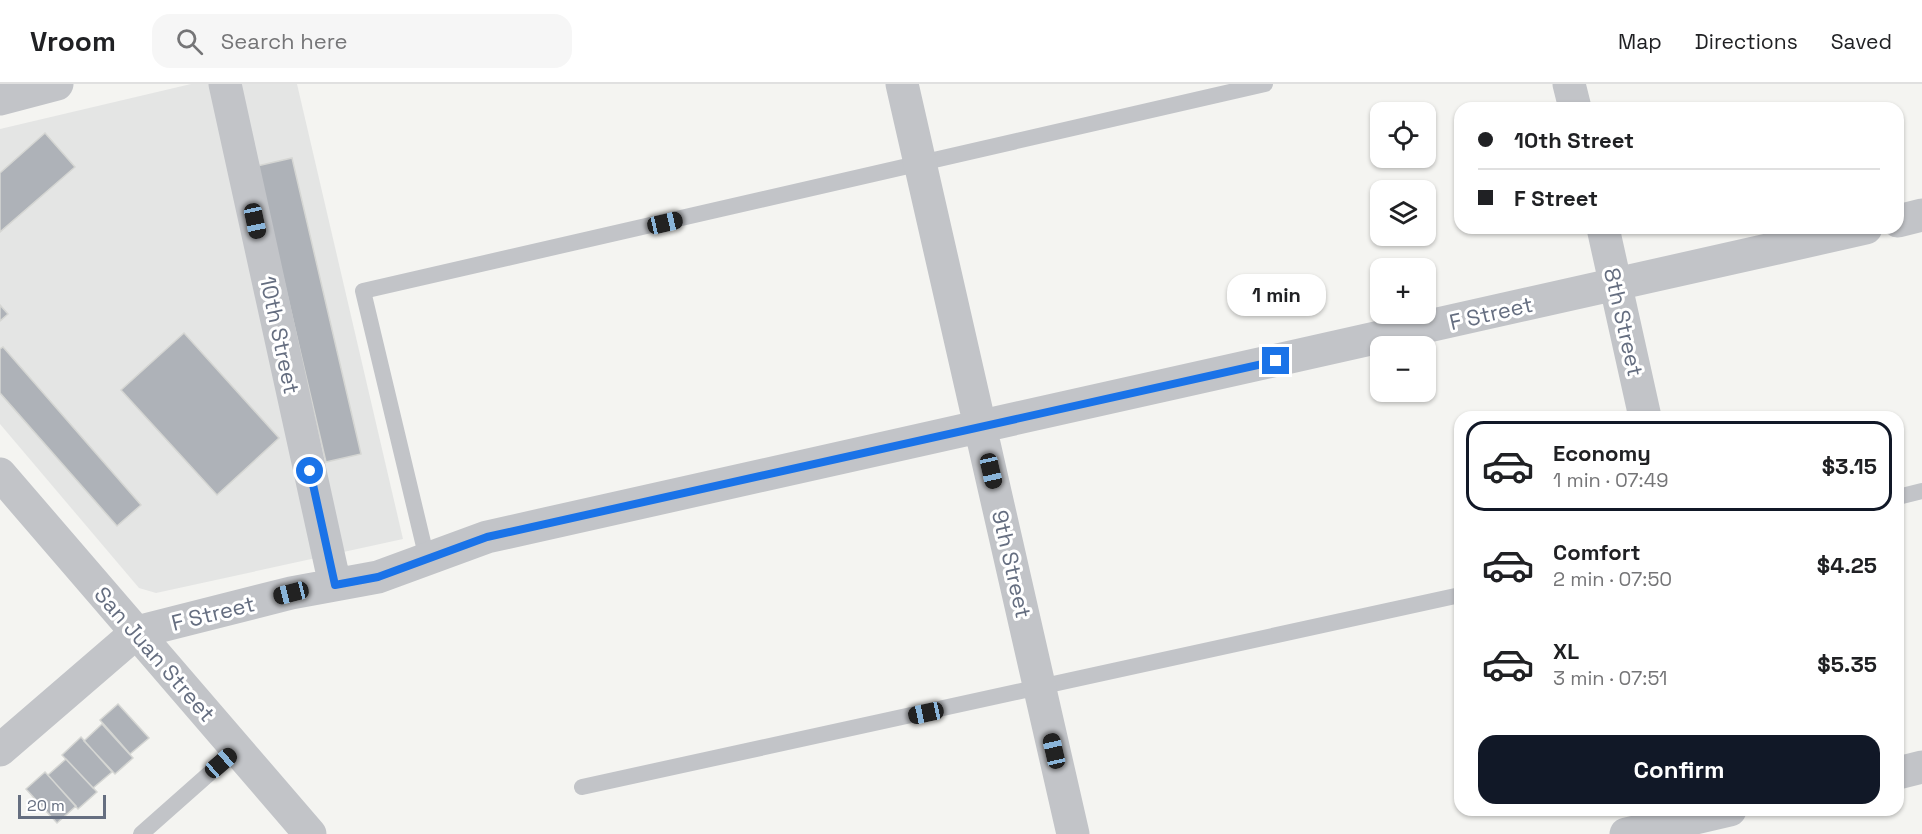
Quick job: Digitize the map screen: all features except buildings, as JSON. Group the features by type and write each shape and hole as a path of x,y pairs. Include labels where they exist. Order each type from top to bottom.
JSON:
{"street":[{"path":"0,99 57,84"},
{"name":"10th Street","path":"225,84 335,585"},
{"name":"9th Street","path":"902,84 1073,834"},
{"path":"1569,84 1574,102"},
{"path":"1904,220 1922,215"},
{"name":"8th Street","path":"1604,234 1644,411"},
{"name":"F Street","path":"0,750 137,632 291,593 378,577 487,537 1839,234"},
{"name":"San Juan Street","path":"0,474 310,834"},
{"path":"1904,772 1922,767"},
{"path":"1626,834 1705,816"},
{"path":"1732,816 1737,834"}],"lane":[{"path":"427,559 363,291 921,165 1265,84"},
{"path":"1904,495 1922,491"},
{"path":"582,787 1454,596"},
{"path":"141,834 237,749"}],"shaded area":[{"path":"191,84 297,84 403,539 156,593 139,588 0,424 0,129"}],"route":[{"path":"310,471 335,585 378,577 487,537 1276,361"}]}
